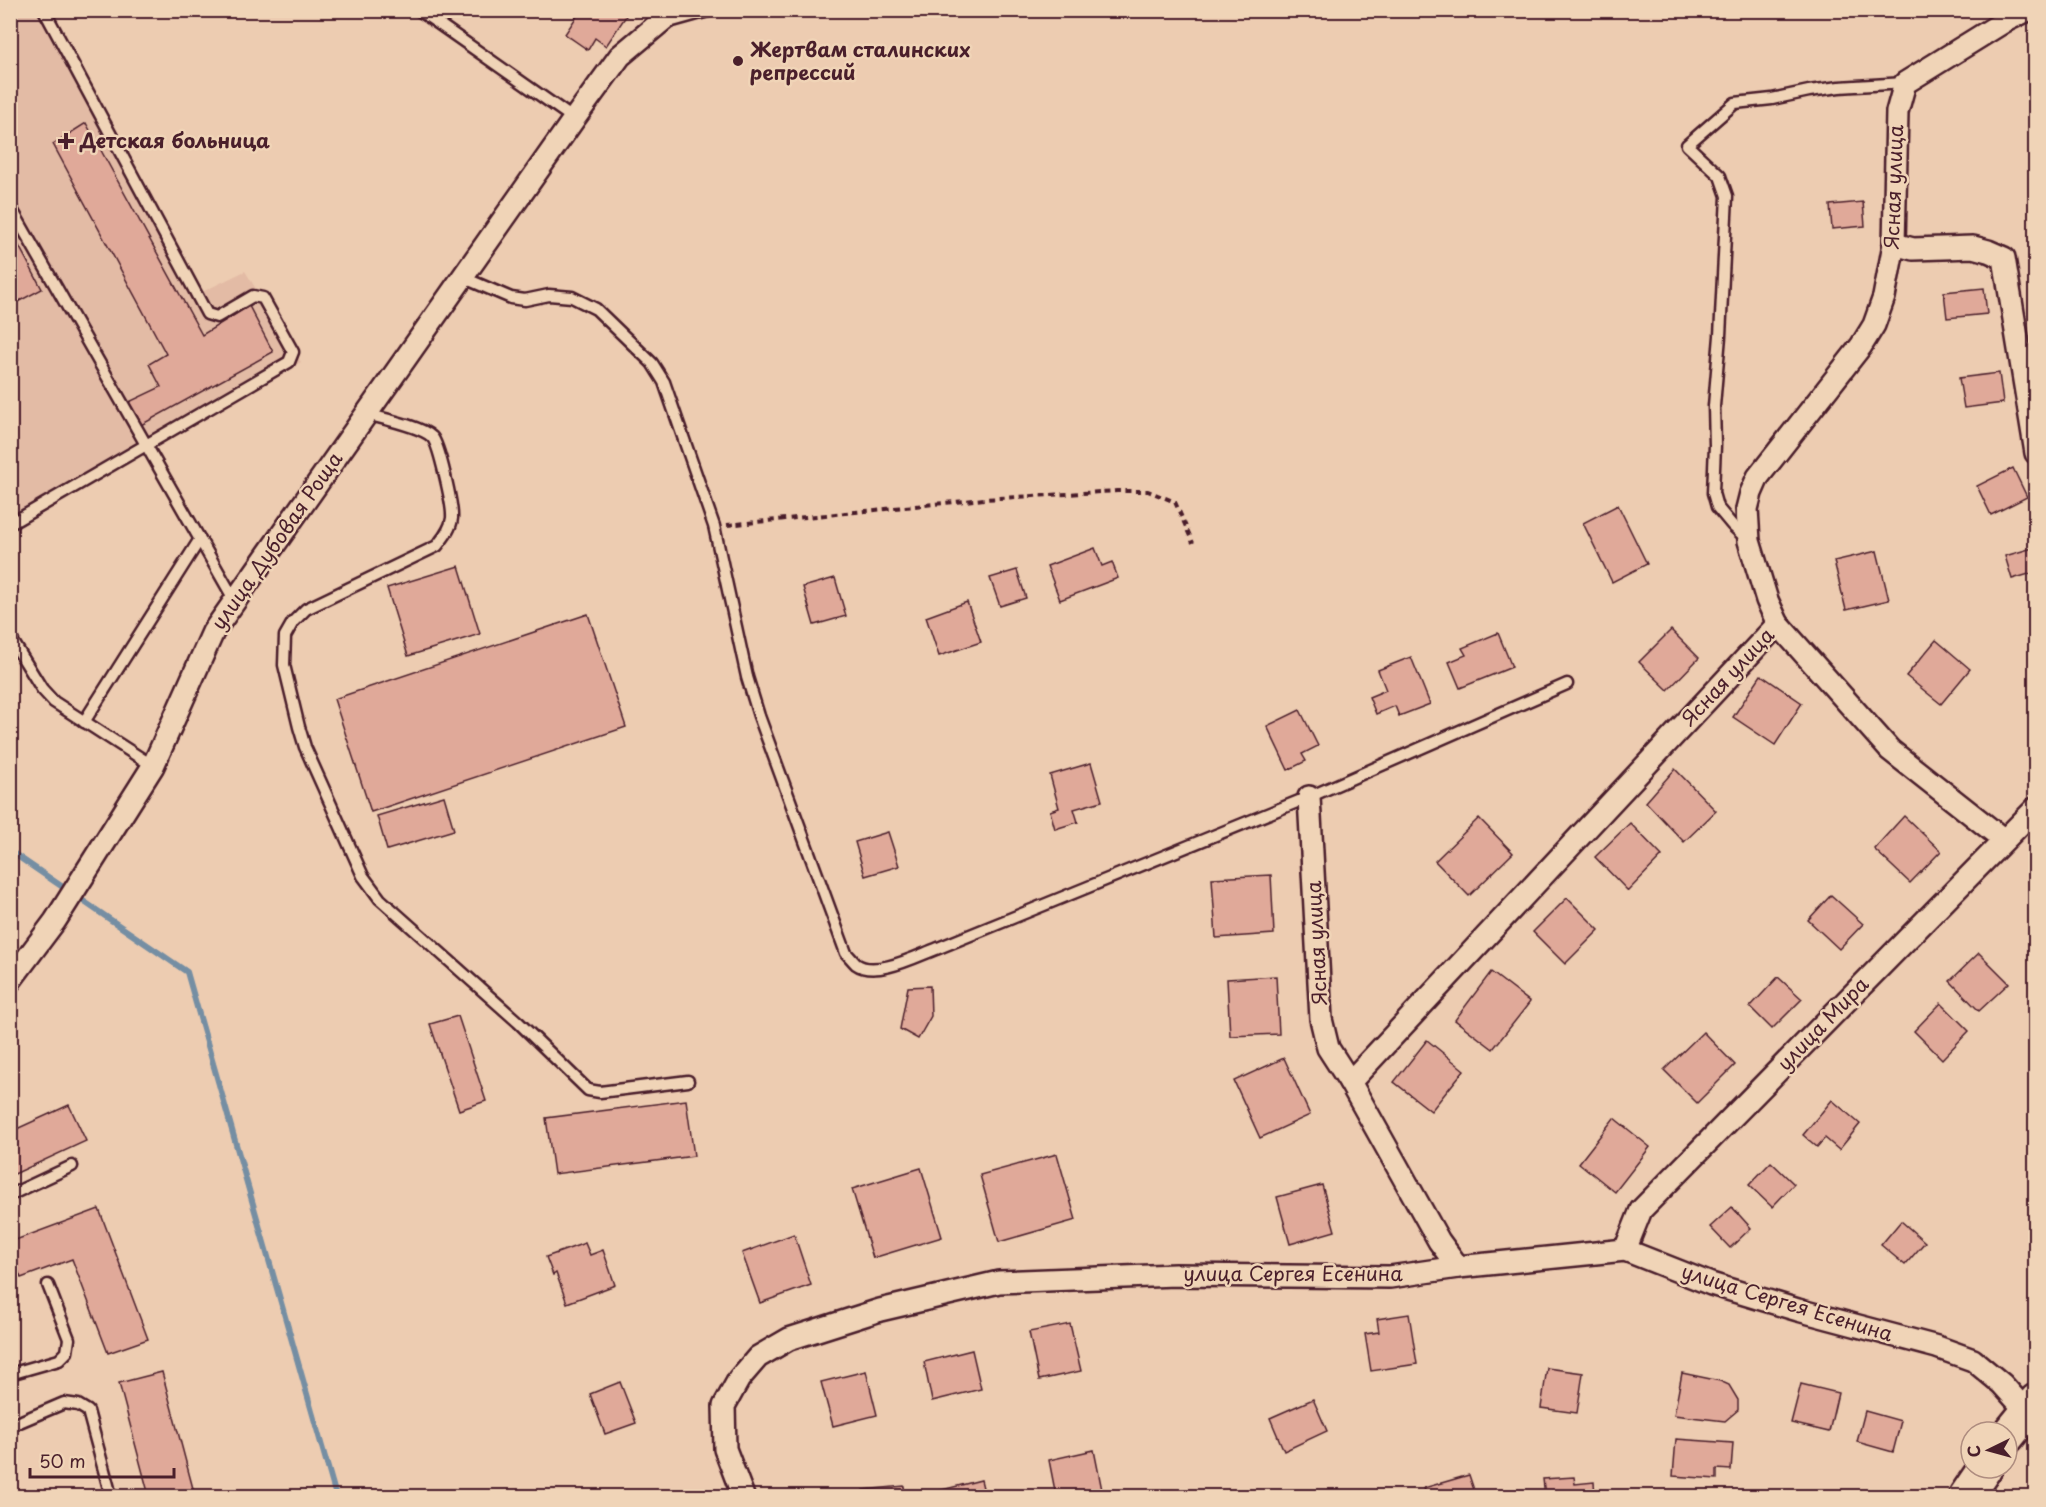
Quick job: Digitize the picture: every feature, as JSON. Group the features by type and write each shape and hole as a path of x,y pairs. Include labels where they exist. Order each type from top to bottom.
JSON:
{"main road":[{"path":"2019,1422 2031,1406"},
{"path":"1966,1497 1977,1480"}],"street":[{"name":"улица Дубовая Роща","path":"10,981 89,871 153,766 213,632 620,56 675,10"},
{"path":"1905,83 2005,21 2028,10"},
{"name":"Ясная улица","path":"1350,1082 1778,624 1767,600 1749,541 1747,509 1758,477 1870,333 1884,297 1894,244 1897,112 1905,83"},
{"path":"1894,244 1913,249 1973,247 2004,258 2036,453"},
{"path":"1778,624 1890,750 2004,840"},
{"name":"Ясная улица","path":"1309,796 1321,1019 1329,1048 1439,1241 1458,1267"},
{"name":"улица Мира","path":"1625,1250 1641,1210 2036,808"},
{"name":"улица Сергея Есенина","path":"743,1497 725,1449 724,1406 739,1379 758,1357 789,1339 879,1310 999,1282 1175,1275 1390,1277 1458,1267 1625,1250 1711,1284 1937,1347 1974,1360 2031,1406"}],"lane":[{"path":"10,524 289,362 294,352 263,298 253,296 217,318 207,314 44,10"},
{"path":"419,10 574,119"},
{"path":"658,25 712,10"},
{"path":"1749,541 1717,507 1713,493 1714,406 1727,196 1720,176 1687,145 1735,103 1839,87 1905,83"},
{"path":"10,206 235,601"},
{"path":"462,277 511,298 525,300 549,295 572,297 596,309 652,363 664,382 714,526 747,677 759,716 846,953 856,964 864,968 891,966 936,949 1309,796 1567,684"},
{"path":"366,414 425,431 433,437 440,452 452,517 447,533 437,546 306,609 293,622 285,636 284,665 304,747 363,876 380,899 518,1022 588,1090 600,1092 688,1081"},
{"path":"84,722 200,539"},
{"path":"10,637 42,689 54,702 153,766"},
{"path":"10,1195 72,1166"},
{"path":"10,1374 59,1360 67,1352 69,1339 48,1285"},
{"path":"10,1426 64,1403 78,1404 88,1411 111,1497"}],"path":[{"path":"714,526 984,500 1148,491 1175,502 1193,543"}],"shaded area":[{"name":"Детская больница","path":"11,11 50,11 202,292 245,271 301,362 11,527"}],"building":[{"path":"581,10 618,10 626,16 606,46 595,38 588,50 565,34"},
{"name":"Детская больница","path":"86,123 202,335 249,306 273,352 141,425 129,402 161,387 149,364 166,354 53,144"},
{"path":"1863,202 1865,226 1832,229 1830,205"},
{"path":"10,229 42,289 10,306"},
{"path":"1984,288 1987,314 1947,318 1944,292"},
{"path":"1999,373 2003,403 1964,408 1959,378"},
{"path":"2013,468 2027,497 1991,515 1977,486"},
{"path":"1618,505 1647,564 1612,582 1583,523"},
{"path":"2036,547 2036,572 2012,579 2005,556"},
{"path":"1095,548 1102,566 1112,562 1118,578 1060,600 1047,566"},
{"path":"1877,551 1889,600 1846,610 1834,561"},
{"path":"459,566 480,634 408,656 387,588"},
{"path":"1017,570 1026,598 1000,606 990,578"},
{"path":"835,578 846,616 814,625 803,587"},
{"path":"967,602 981,642 939,656 926,617"},
{"path":"588,614 626,727 371,812 334,699"},
{"path":"1671,630 1699,658 1668,690 1639,662"},
{"path":"1498,633 1512,667 1460,688 1449,662 1466,655 1462,648"},
{"path":"1936,640 1970,669 1941,704 1906,676"},
{"path":"1411,657 1430,704 1399,716 1395,706 1376,714 1369,697 1386,690 1378,670"},
{"path":"1761,675 1802,703 1775,745 1733,717"},
{"path":"1300,710 1318,746 1302,754 1306,761 1288,770 1267,726"},
{"path":"1091,763 1102,801 1074,809 1078,822 1055,829 1050,811 1059,808 1050,775"},
{"path":"1675,769 1716,811 1684,842 1646,802"},
{"path":"444,796 454,830 387,850 377,816"},
{"path":"1904,816 1941,851 1910,883 1874,849"},
{"path":"1479,818 1513,853 1469,896 1435,861"},
{"path":"1630,823 1662,856 1628,891 1595,857"},
{"path":"888,832 899,866 865,876 855,842"},
{"path":"1271,875 1274,934 1216,938 1212,878"},
{"path":"1831,895 1863,924 1839,949 1808,920"},
{"path":"1567,898 1599,930 1565,964 1533,932"},
{"path":"1979,953 2009,983 1979,1011 1950,981"},
{"path":"1491,972 1530,1002 1493,1049 1455,1020"},
{"path":"1276,976 1279,1034 1230,1036 1227,979"},
{"path":"1778,977 1802,999 1772,1029 1750,1007"},
{"path":"930,986 931,1016 918,1039 900,1029 908,987"},
{"path":"1941,1003 1969,1031 1942,1059 1914,1031"},
{"path":"458,1016 486,1101 459,1110 430,1024"},
{"path":"1703,1032 1735,1065 1697,1103 1664,1070"},
{"path":"1427,1040 1464,1070 1431,1111 1394,1082"},
{"path":"1284,1058 1310,1115 1260,1138 1234,1081"},
{"path":"686,1100 694,1156 554,1174 546,1118"},
{"path":"1832,1100 1860,1124 1839,1150 1825,1138 1817,1147 1803,1135"},
{"path":"69,1105 86,1141 10,1176 10,1132"},
{"path":"1614,1118 1650,1147 1615,1192 1579,1163"},
{"path":"1057,1154 1076,1220 999,1242 980,1175"},
{"path":"1771,1162 1794,1184 1772,1207 1749,1185"},
{"path":"921,1168 942,1237 873,1258 852,1189"},
{"path":"1322,1185 1335,1231 1290,1244 1277,1197"},
{"path":"1732,1207 1751,1228 1730,1248 1710,1227"},
{"path":"99,1209 148,1339 108,1353 72,1259 21,1278 10,1251 10,1242"},
{"path":"1901,1221 1925,1242 1905,1265 1881,1245"},
{"path":"794,1234 811,1285 760,1303 742,1253"},
{"path":"585,1243 590,1255 603,1250 615,1285 567,1303 556,1273 553,1275 546,1257"},
{"path":"1409,1314 1417,1364 1371,1371 1365,1334 1379,1332 1377,1319"},
{"path":"1070,1324 1081,1371 1039,1380 1029,1332"},
{"path":"972,1350 981,1389 932,1401 924,1362"},
{"path":"1547,1368 1583,1373 1577,1413 1541,1408"},
{"path":"866,1371 877,1415 833,1426 821,1382"},
{"path":"162,1372 195,1496 149,1496 119,1383"},
{"path":"1682,1373 1729,1385 1738,1400 1738,1410 1725,1421 1674,1415"},
{"path":"620,1382 636,1423 605,1434 590,1394"},
{"path":"1801,1384 1838,1393 1829,1432 1791,1423"},
{"path":"1313,1399 1327,1431 1284,1451 1270,1418"},
{"path":"1865,1411 1901,1421 1893,1452 1857,1442"},
{"path":"1676,1439 1733,1443 1731,1470 1717,1469 1717,1479 1673,1476"},
{"path":"1094,1450 1103,1495 1056,1496 1049,1460"},
{"path":"1469,1475 1476,1496 1427,1496 1424,1488"},
{"path":"1574,1477 1575,1484 1594,1482 1595,1496 1545,1496 1543,1479"},
{"path":"981,1480 985,1496 939,1496 938,1491"},
{"path":"904,1486 905,1496 863,1496 863,1490"}],"waterway":[{"path":"10,851 187,972 336,1496"}],"place":[{"name":"Жертвам сталинских репрессий","path":"738,61"},
{"name":"Детская больница","path":"66,141"}]}
